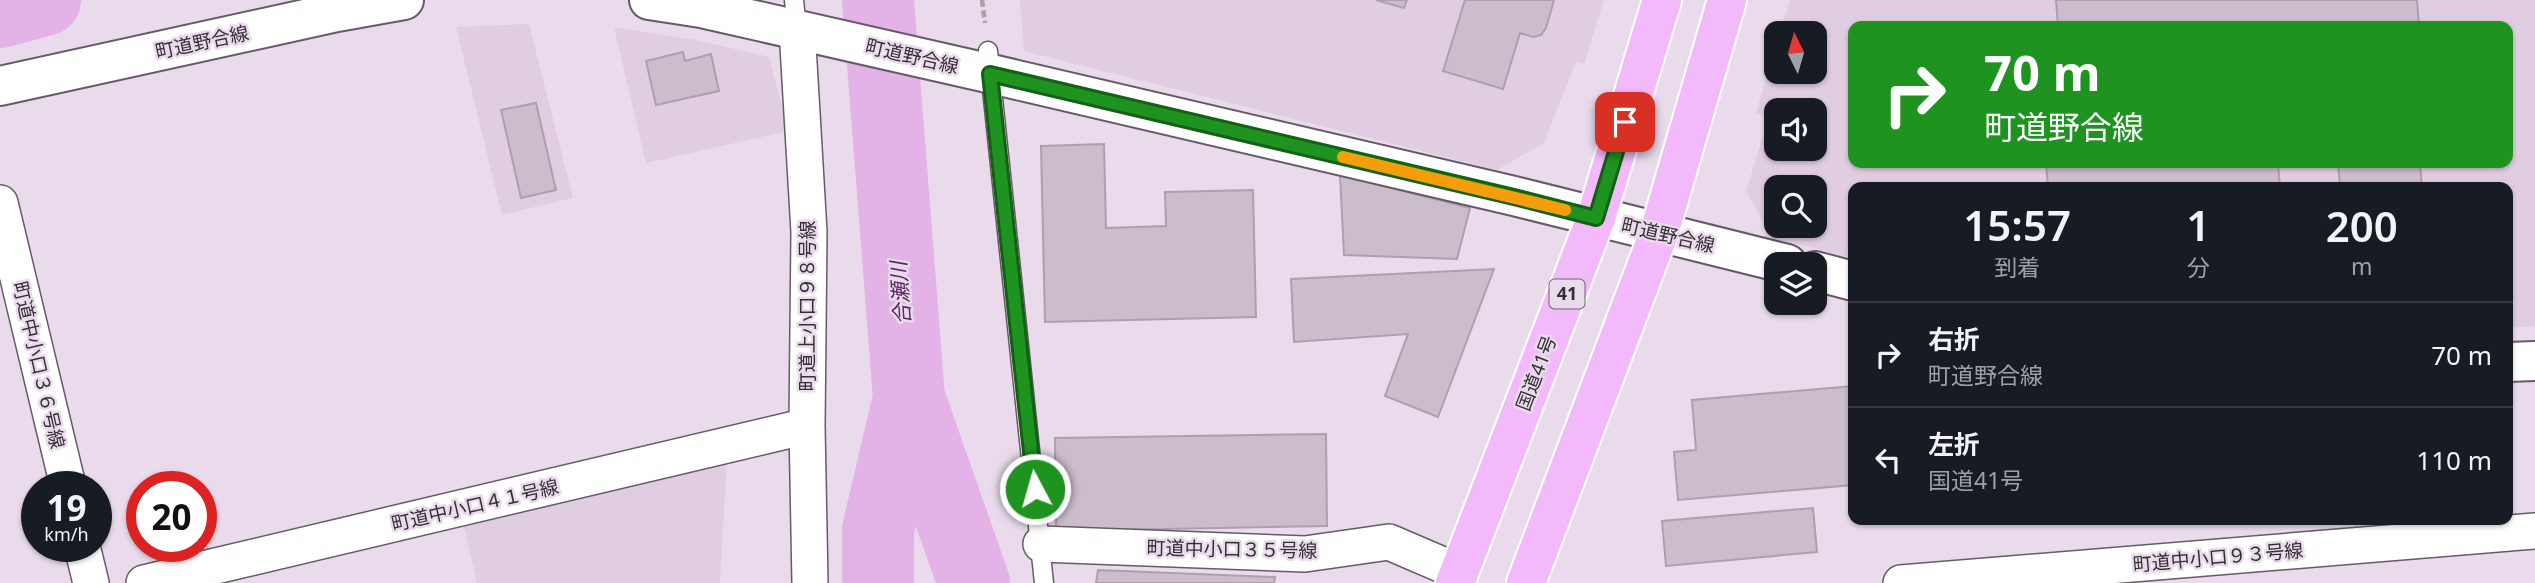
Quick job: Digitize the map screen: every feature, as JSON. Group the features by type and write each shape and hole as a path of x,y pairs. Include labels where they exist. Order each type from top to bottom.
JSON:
{"highway":[{"name":"国道41号","path":"1457,577 1596,218 1662,0"},
{"path":"1525,583 1659,233 1727,0"}],"street":[{"name":"町道野合線","path":"0,86 337,12 404,0"},
{"name":"町道野合線","path":"649,0 798,20 1764,258"},
{"name":"町道上小口９８号線","path":"798,20 809,232 807,426 810,583"},
{"name":"町道中小口３６号線","path":"0,202 64,471"},
{"path":"1827,274 1848,280"},
{"path":"2513,362 2535,361"},
{"name":"町道中小口４１号線","path":"144,583 807,426"},
{"name":"町道中小口９３号線","path":"1901,583 2535,531"},
{"name":"町道中小口３５号線","path":"1041,544 1305,554 1389,542 1457,577"},
{"path":"86,562 91,583"}],"lane":[{"path":"987,66 1044,583"}],"shaded area":[{"path":"1020,0 1604,0 1584,64 1576,62 1544,143 1497,170 1024,51"},
{"path":"1790,0 2535,0 2535,326 2513,328 2513,182 1848,182 1848,257 1772,238 1827,238 1827,175 1764,175 1764,224 1746,191 1764,133 1764,161 1827,161 1827,98 1764,98 1764,115 1756,113 1765,84 1827,84 1827,21 1784,21"},
{"path":"529,24 573,198 502,215 456,27"},
{"path":"614,27 696,40 769,57 788,131 646,163"},
{"path":"727,457 720,583 477,583 463,522"}],"building":[{"path":"1376,0 1407,0 1404,8"},
{"path":"1465,0 1554,0 1546,28 1541,35 1533,37 1520,33 1503,89 1443,71"},
{"path":"2056,0 2417,0 2419,21 2058,21"},
{"path":"683,52 685,61 711,54 719,91 656,105 646,61"},
{"path":"536,103 556,190 521,198 501,110"},
{"path":"1104,144 1106,228 1166,226 1165,192 1253,190 1256,317 1045,322 1041,146"},
{"path":"2046,168 2278,168 2280,182 2048,182"},
{"path":"2338,168 2420,168 2422,182 2340,182"},
{"path":"1340,175 1470,208 1457,259 1344,255"},
{"path":"1494,269 1438,417 1385,396 1408,334 1294,342 1291,279"},
{"path":"1848,386 1848,485 1678,500 1674,452 1696,450 1692,400"},
{"path":"1326,434 1327,526 1056,531 1055,438"},
{"path":"1813,508 1817,552 1666,566 1662,521"},
{"path":"1098,570 1275,577 1274,583 1096,583"}],"waterway":[{"path":"0,12 45,0"},
{"name":"合瀬川","path":"878,0 909,398 878,530 878,583"},
{"path":"909,398 974,583"}],"slow traffic":[{"path":"1343,157 1565,210"}],"route":[{"path":"1035,489 990,74 1596,218 1625,122"}]}
